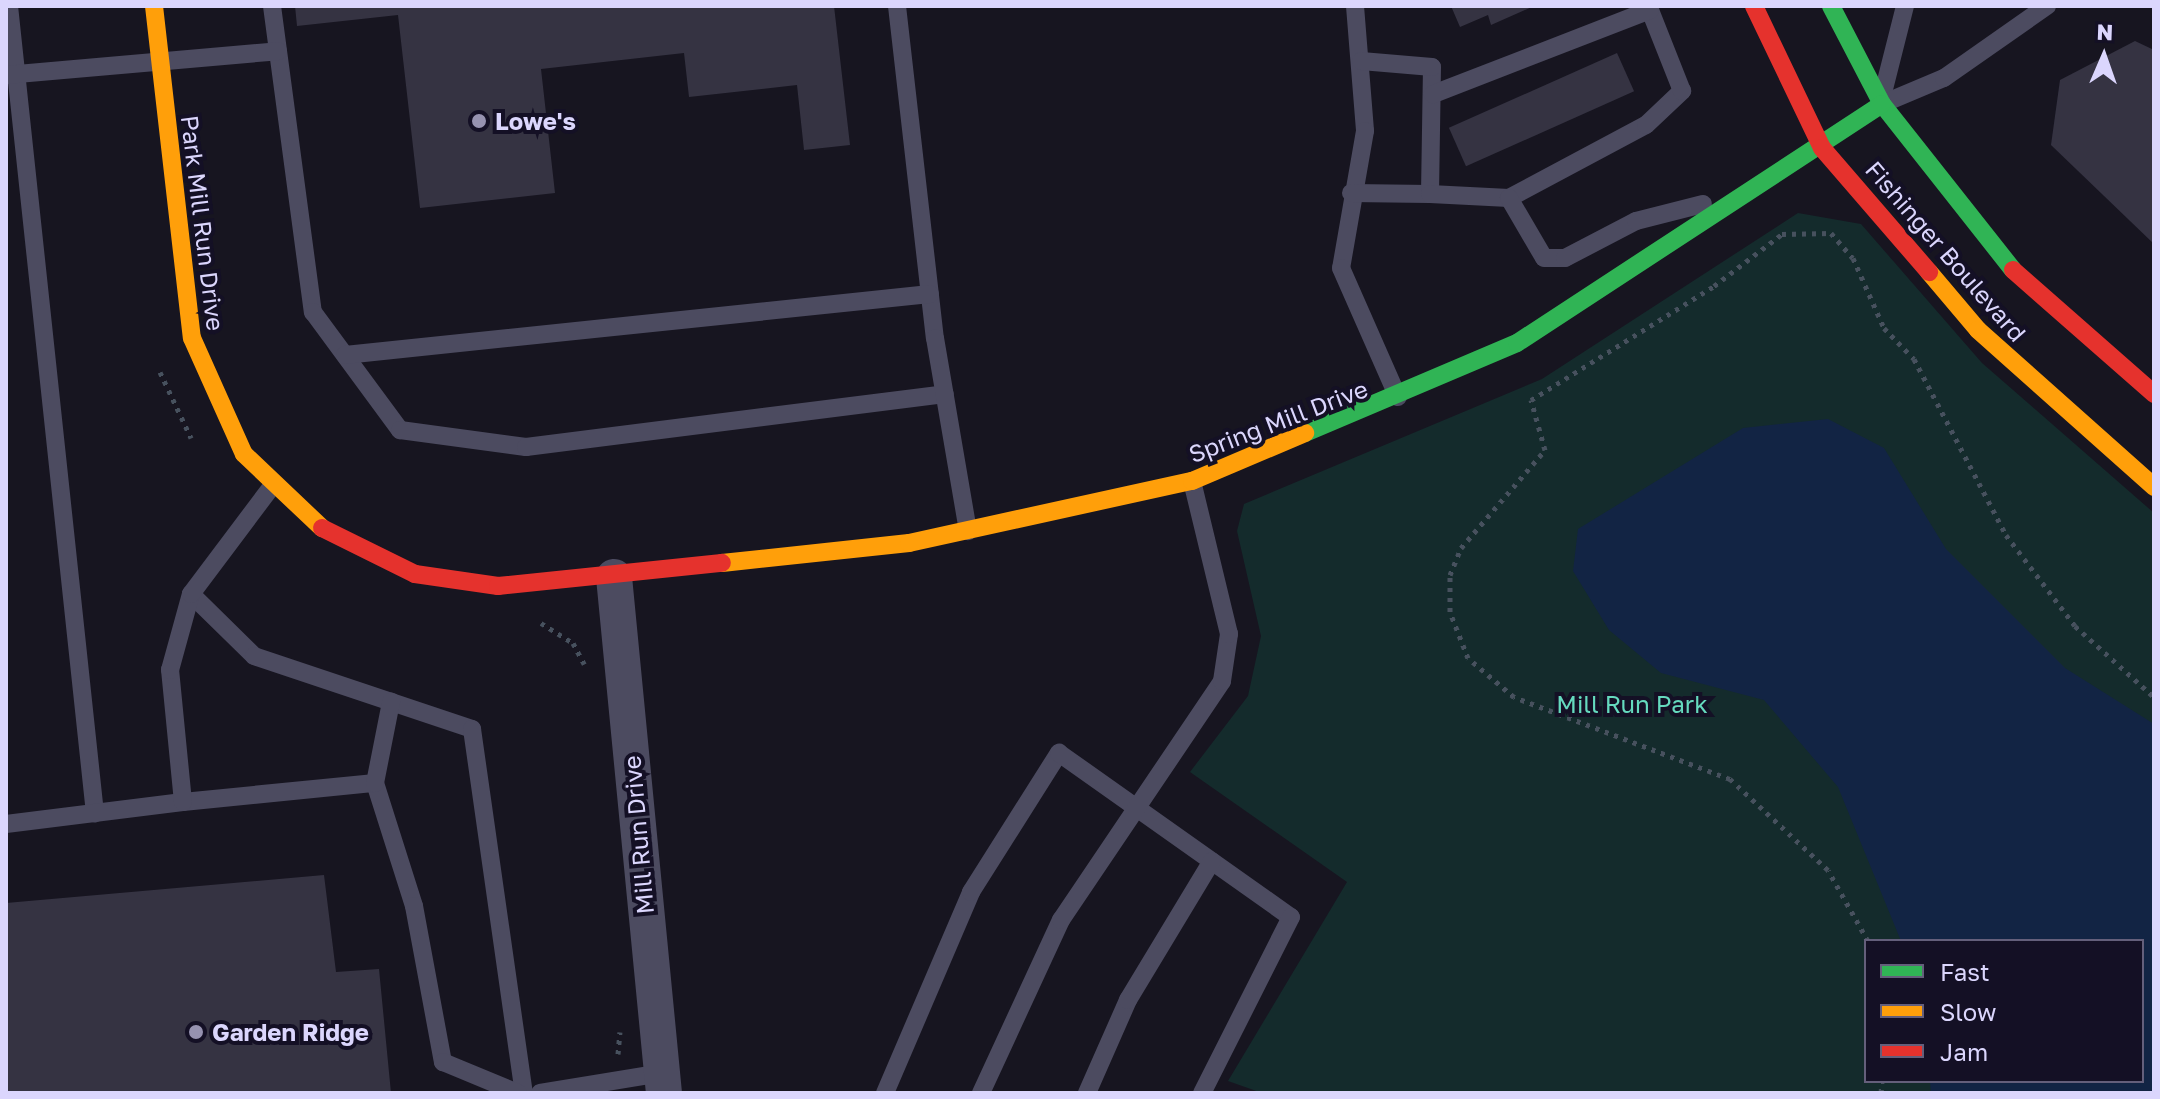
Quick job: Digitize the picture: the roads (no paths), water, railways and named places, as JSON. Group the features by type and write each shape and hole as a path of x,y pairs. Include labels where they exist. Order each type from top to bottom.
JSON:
{"street":[{"name":"Park Mill Run Drive","path":"154,6 192,338 223,418 272,486 333,538 415,574 498,586 614,577"},
{"name":"Fishinger Boulevard","path":"1754,6 1822,148 1978,330 2154,487"},
{"name":"Fishinger Boulevard","path":"1831,6 1882,104 2022,282 2154,394"},
{"name":"Spring Mill Drive","path":"614,577 968,531 1192,481 1399,399 1529,336 1745,194 1822,148 1882,104"},
{"name":"Mill Run Drive","path":"614,577 663,1083"}],"lane":[{"path":"9,6 10,75 95,813"},
{"path":"272,6 313,312 400,430 526,447 945,394"},
{"path":"897,6 930,294 968,531"},
{"path":"1355,6 1365,131 1351,193 1341,268 1399,399"},
{"path":"1882,104 1905,6"},
{"path":"1882,104 1944,78 2047,6"},
{"path":"1351,193 1509,198 1646,125 1682,91 1650,10 1433,94"},
{"path":"10,75 160,64 278,51"},
{"path":"1361,61 1432,67 1430,194"},
{"path":"1509,198 1544,258 1565,258 1636,221 1745,194"},
{"path":"345,355 930,294"},
{"path":"981,1093 1061,920 1133,806 1203,718 1222,681 1229,634 1192,481"},
{"path":"183,802 170,670 191,594 272,486"},
{"path":"191,594 254,656 472,729 521,1093 443,1062 414,906 375,783 391,702"},
{"path":"885,1093 971,892 1059,753 1291,917 1202,1093"},
{"path":"6,824 375,783"},
{"path":"1087,1093 1128,1000 1212,861"},
{"path":"540,1093 663,1083"}],"water":[{"path":"1828,419 1884,448 1946,549 2065,668 2154,724 2154,1093 1931,1093 1930,1083 2144,1083 2144,939 1900,939 1838,787 1764,700 1661,673 1609,630 1573,571 1578,529 1743,428"}],"place":[{"name":"Lowe's","path":"479,121"},
{"name":"Garden Ridge","path":"196,1032"}],"park label":[{"name":"Mill Run Park","path":"1632,704"}]}
